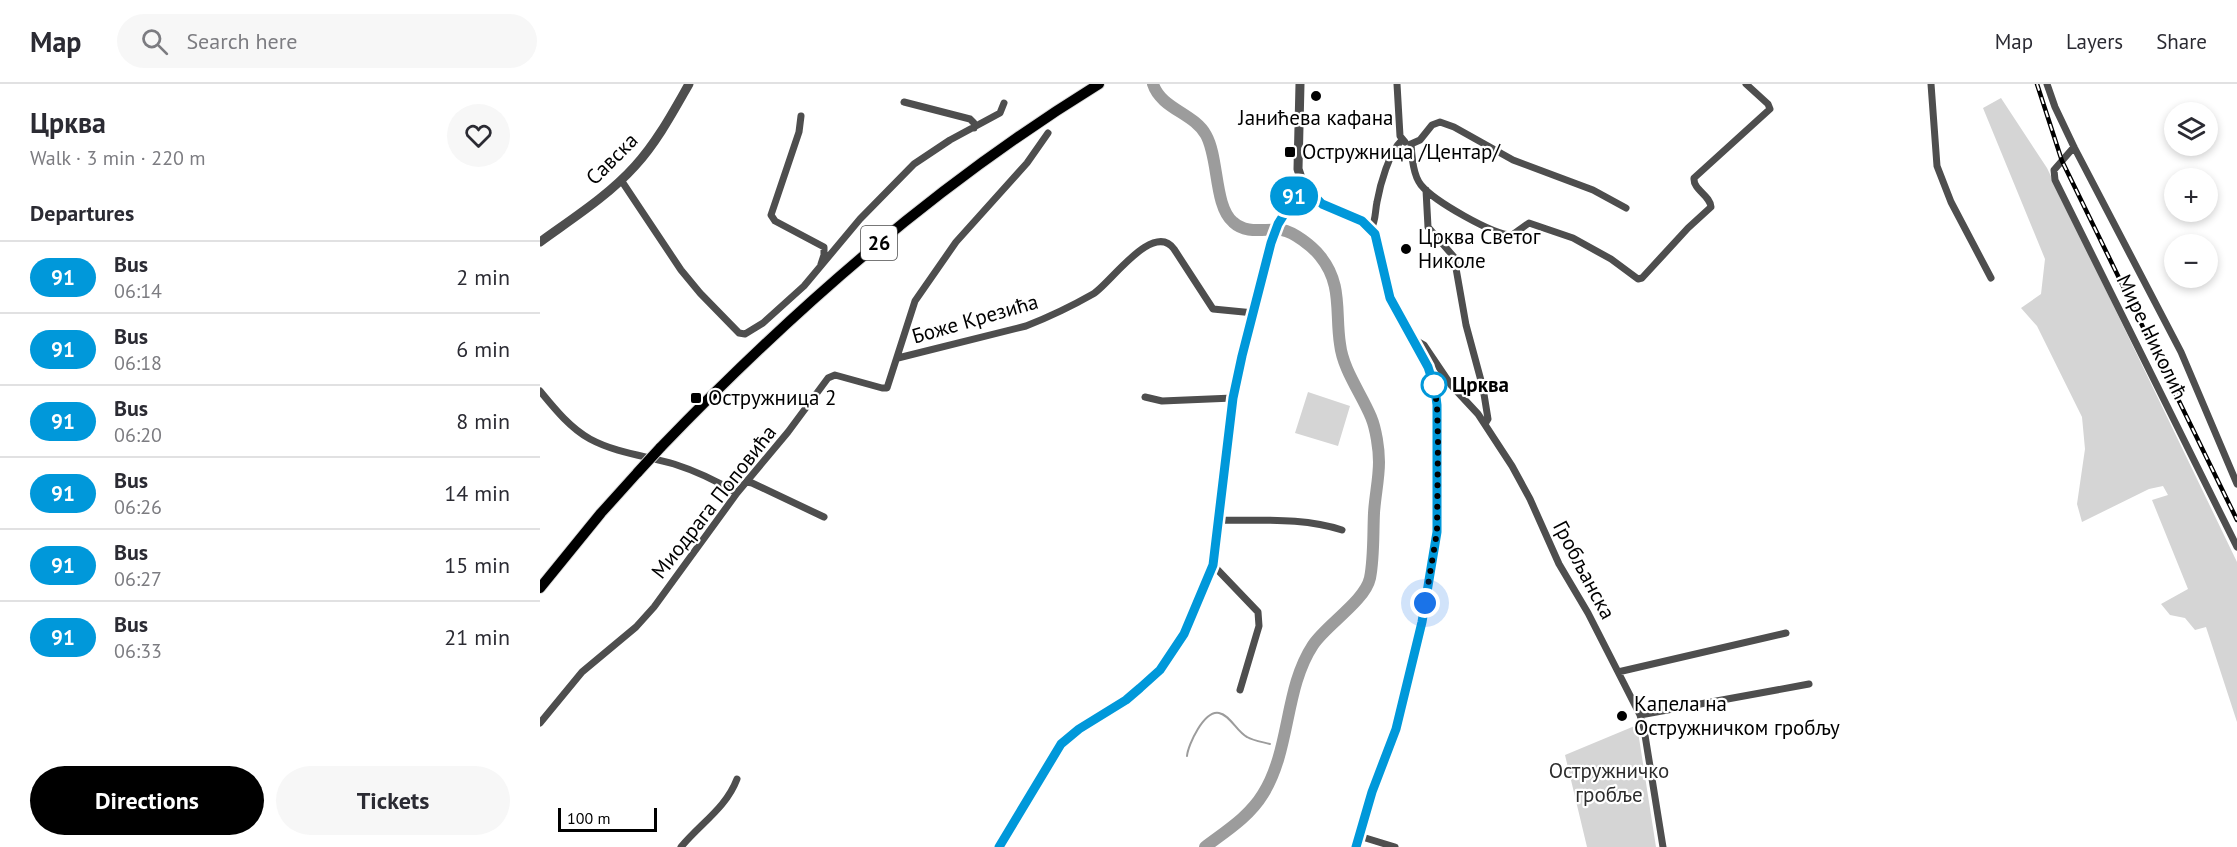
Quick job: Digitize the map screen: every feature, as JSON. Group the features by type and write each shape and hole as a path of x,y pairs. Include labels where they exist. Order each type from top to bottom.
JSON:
{"main road":[{"name":"26","path":"540,588 638,472 749,359 867,253 967,173 1022,133 1099,84"}],"street":[{"name":"Савска","path":"540,242 621,180 654,143 689,84"},
{"path":"1300,84 1298,169 1303,184 1317,200 1362,221 1371,229 1378,242 1390,298 1428,367 1436,395 1437,532 1422,622 1401,712 1372,792 1356,847"},
{"path":"1397,84 1402,140"},
{"path":"1411,144 1416,176 1420,184 1458,212 1500,233 1512,235 1529,223 1573,238 1611,259 1638,279 1642,278 1688,228 1711,207 1710,201 1694,184 1694,178 1770,108 1746,84"},
{"path":"1931,84 1937,166 1951,202 1991,278"},
{"path":"2047,84 2074,147 2181,352 2237,484"},
{"path":"903,102 970,119 974,123 974,128"},
{"path":"621,180 681,270 700,294 742,334 749,333 763,323 819,269 860,219 914,165 941,146 1000,113 1004,103"},
{"path":"801,116 799,132 771,215 775,220 824,247 824,260 819,269"},
{"path":"1402,140 1411,144 1420,140 1432,125 1445,123 1513,160 1593,190 1626,208"},
{"name":"Миодрага Поповића","path":"540,723 562,693 582,672 636,627 648,614 737,493 788,432 828,378 835,375 887,388 915,301 956,242 1028,163 1048,133"},
{"path":"1371,229 1374,224 1378,195 1388,166 1396,146 1402,140"},
{"name":"Мире Николић","path":"2074,147 2056,168 2054,177 2237,546"},
{"path":"999,847 1061,744 1079,729 1126,700 1160,670 1184,634 1213,565 1233,398 1271,243 1278,224 1303,184"},
{"path":"1426,190 1428,227 1454,257 1466,325 1488,414 1485,424"},
{"name":"Боже Крезића","path":"898,358 1026,326 1045,318 1094,294 1136,253 1163,241 1171,244 1213,309 1254,313"},
{"name":"Гробљанска","path":"1414,341 1424,345 1451,385 1474,408 1485,424 1530,499 1559,564 1588,613 1640,715 1663,847"},
{"path":"540,391 571,424 590,439 623,452 695,472 737,493"},
{"path":"1145,397 1162,401 1233,398"},
{"path":"747,482 824,517"},
{"path":"1219,520 1292,520 1342,530"},
{"path":"1213,565 1258,612 1259,626 1240,690"},
{"path":"1618,672 1786,633"},
{"path":"1640,715 1809,684"},
{"path":"681,847 722,807 737,779"},
{"path":"1359,836 1395,847"}],"green space":[{"path":"2001,98 2047,168 2237,562 2237,722 2206,627 2195,630 2185,618 2170,615 2161,604 2188,589 2152,500 2168,495 2163,486 2149,489 2082,522 2077,504 2085,449 2082,417 2037,326 2021,308 2041,294 2045,259 1983,108"},
{"path":"1308,392 1350,406 1338,446 1295,433"},
{"name":"Остружничко гробље","path":"1637,725 1656,847 1587,847 1565,755"}],"waterway":[{"path":"1153,84 1163,99 1194,121 1206,135 1213,156 1223,205 1233,222 1250,230 1282,230 1292,234 1312,248 1327,267 1337,298 1342,354 1348,372 1373,422 1379,457 1372,562 1367,587 1319,637 1304,662 1292,700 1279,758 1263,794 1244,817 1205,847"},
{"path":"1187,756 1190,744 1203,722 1213,714 1219,713 1227,717 1247,737 1270,744"}],"railway":[{"path":"2037,84 2062,161 2237,520"}],"bus line":[{"name":"91","path":"999,847 1061,744 1079,729 1112,710 1140,688 1160,670 1184,634 1213,565 1233,398 1271,243 1278,224 1294,195 1303,184 1322,204 1362,221 1375,234 1390,298 1428,367 1437,405 1437,532 1422,622 1401,712 1372,792 1356,847"}],"place":[{"name":"Јанићева кафана","path":"1316,96"},
{"name":"Остружница /Центар/","path":"1290,152"},
{"name":"Црква Светог Николе","path":"1406,249"},
{"name":"Црква","path":"1434,385"},
{"name":"Остружница 2","path":"696,398"},
{"name":"Капела на Остружничком гробљу","path":"1622,716"}],"route":[{"path":"1425,603 1437,532 1438,441 1434,385"}]}
